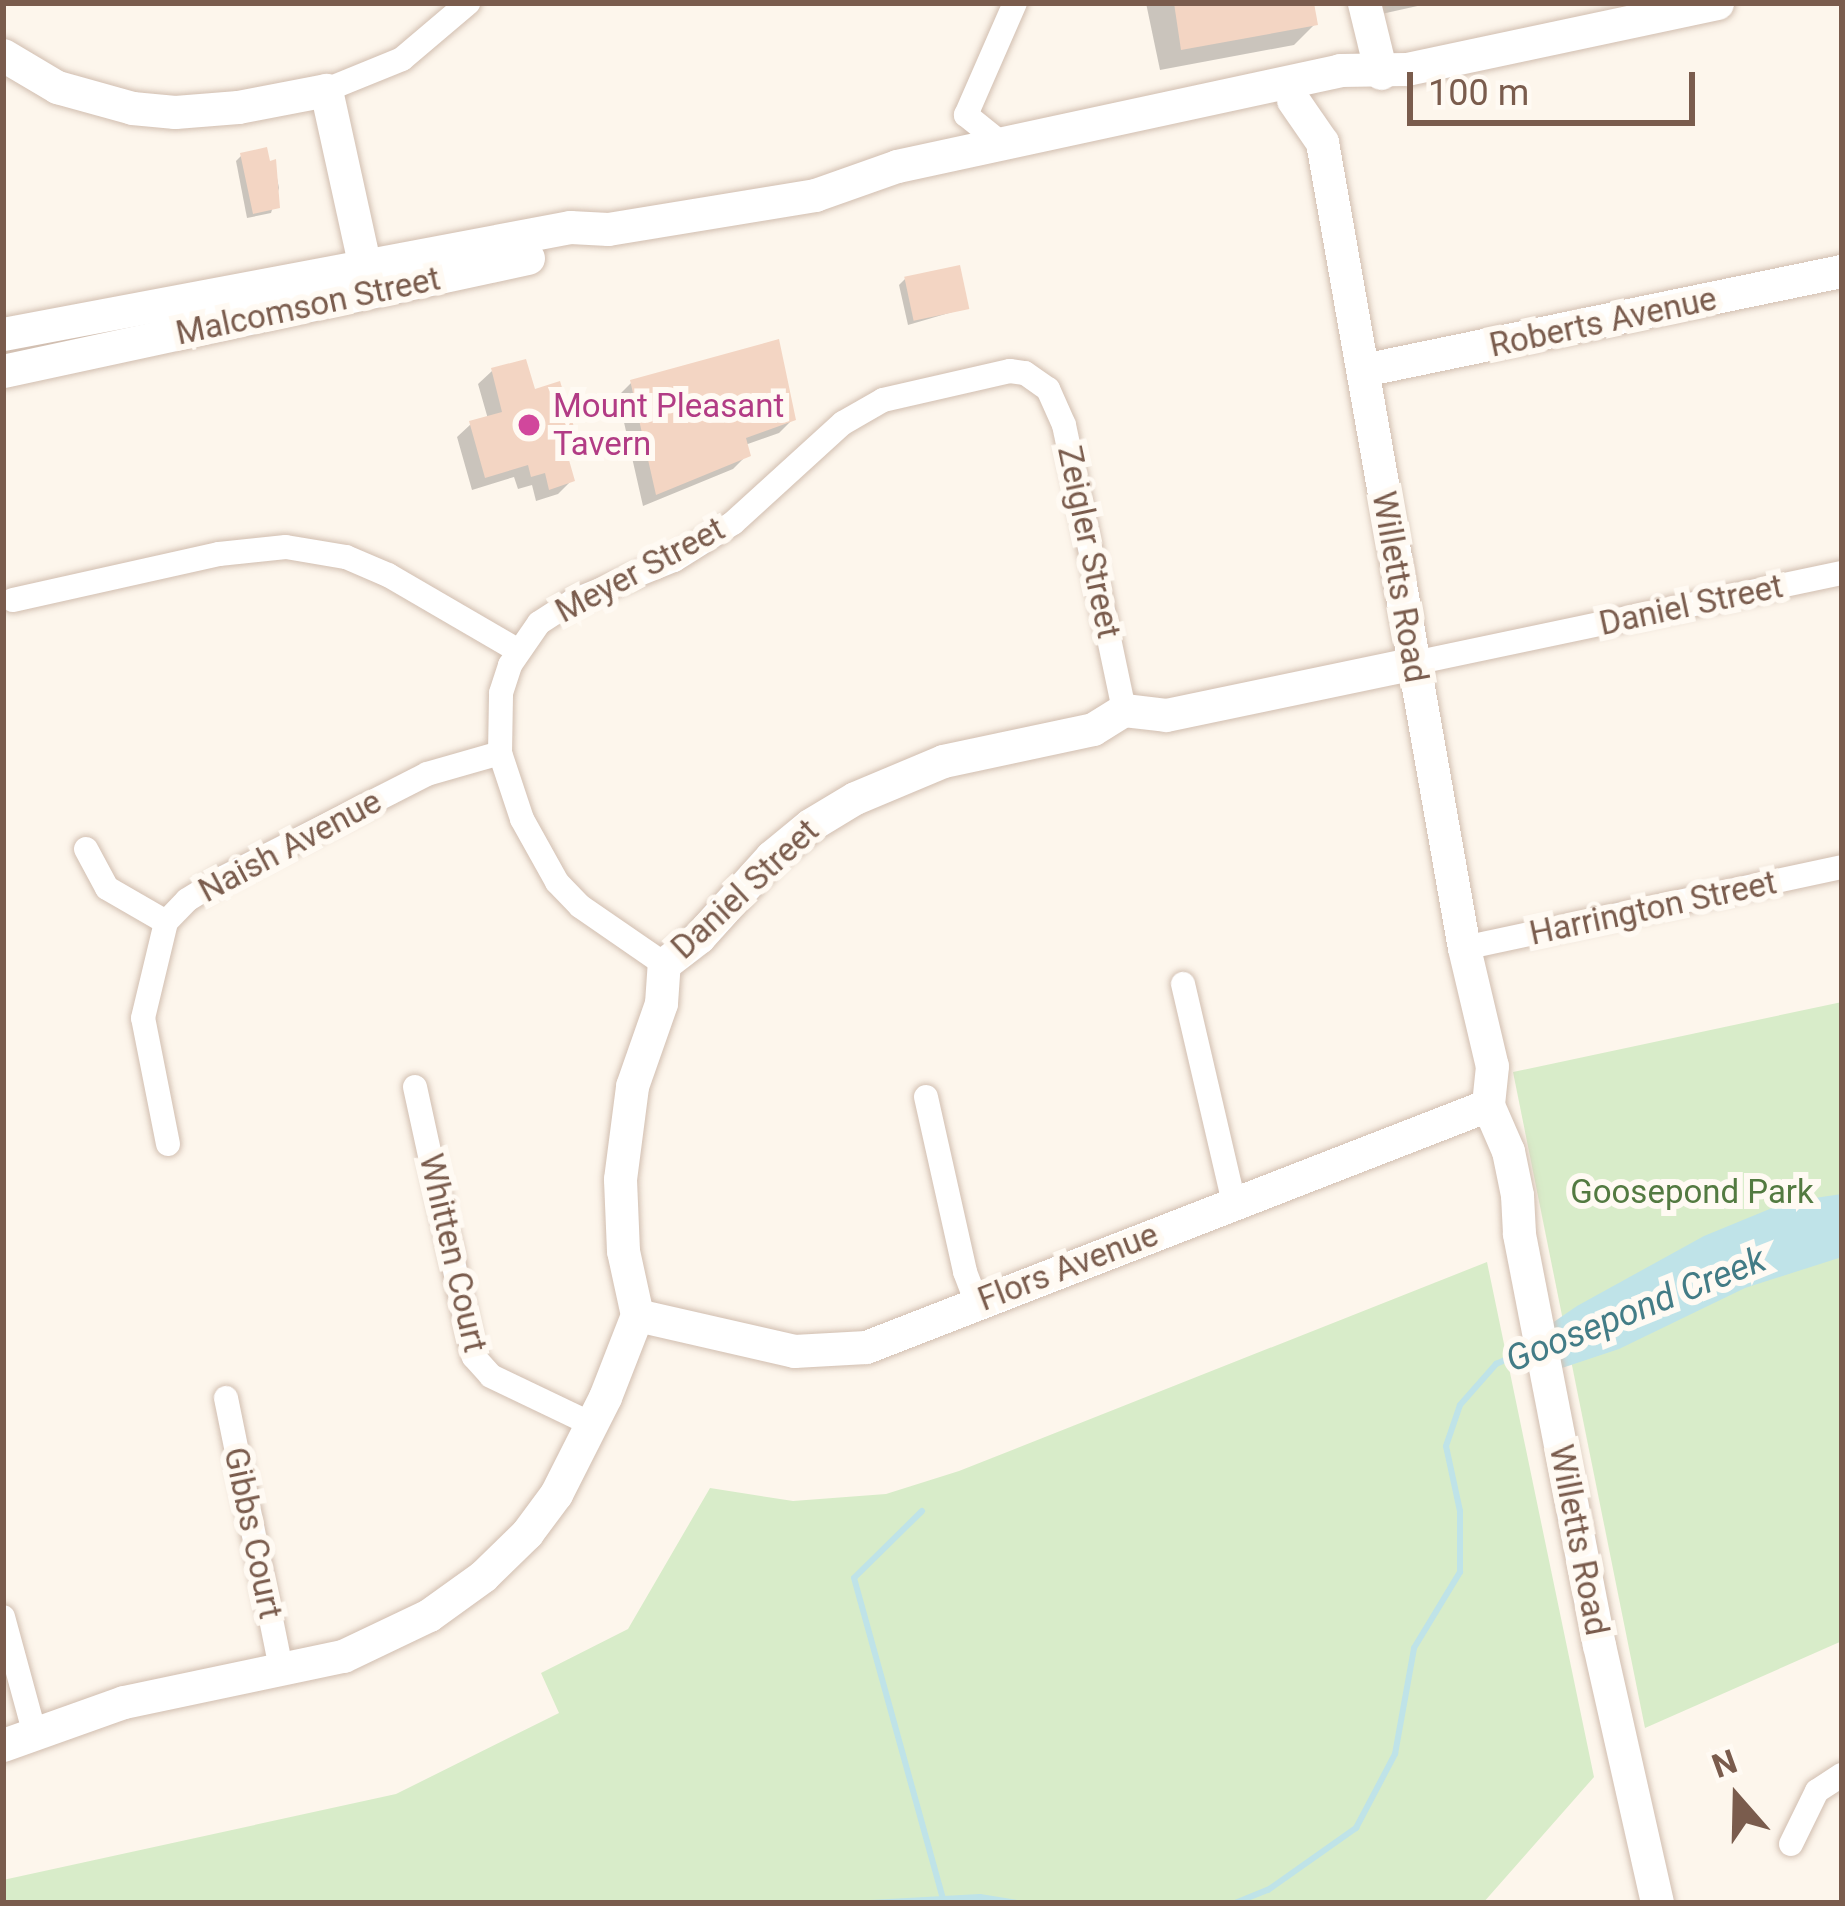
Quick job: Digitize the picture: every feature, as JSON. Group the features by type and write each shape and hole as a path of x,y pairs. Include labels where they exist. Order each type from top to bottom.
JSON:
{"street":[{"path":"6,64 57,87 132,109 176,112 315,92 402,59 468,3"},
{"path":"1001,143 966,115 1016,3"},
{"path":"1364,3 1381,73"},
{"name":"Malcomson Street","path":"3,371 359,282 410,259 570,227 608,230 862,183 904,180 1293,100 1348,88 1381,73 1717,3"},
{"name":"Malcomson Street","path":"862,183 896,166 1340,70 1381,73"},
{"path":"315,92 346,182 359,282"},
{"path":"315,92 359,282"},
{"name":"Willetts Road","path":"1293,100 1322,142 1481,1031 1480,1106 1519,1234 1641,1845 1657,1903"},
{"path":"346,182 384,237 410,259"},
{"name":"Malcomson Street","path":"3,334 577,248 608,230"},
{"name":"Roberts Avenue","path":"1363,370 1842,271"},
{"name":"Meyer Street","path":"664,964 603,926 557,882 522,819 500,753 501,693 518,650 539,623 573,601 674,560 733,523 843,423 883,400 984,374 1010,371 1039,380"},
{"name":"Zeigler Street","path":"1039,380 1055,400 1064,424 1124,710"},
{"path":"13,600 220,554 286,547 346,557 388,575 518,650"},
{"name":"Daniel Street","path":"637,1315 623,1251 620,1179 632,1087 661,1003 664,964 699,937 771,857 855,797 943,761 1093,729 1124,710 1166,715 1842,573"},
{"name":"Naish Avenue","path":"168,1144 143,1018 166,922 187,900 223,878 406,784 456,762 500,753"},
{"path":"86,849 107,888 166,922"},
{"name":"Harrington Street","path":"1464,949 1842,868"},
{"path":"1183,984 1234,1203"},
{"name":"Whitten Court","path":"415,1087 474,1357 491,1376 591,1424"},
{"path":"926,1096 965,1272 977,1303"},
{"name":"Flors Avenue","path":"637,1315 748,1343 833,1352 866,1347 1480,1106"},
{"path":"3,1617 19,1740 124,1702 344,1656 396,1634 483,1576 556,1494 637,1315"},
{"name":"Gibbs Court","path":"226,1398 281,1669"},
{"path":"1791,1844 1817,1791 1842,1775"},
{"name":"Willetts Road","path":"1641,1845 1646,1903"}],"green space":[{"name":"Goosepond Park","path":"1842,1002 1842,1641 1645,1728 1513,1072"},
{"path":"1487,1262 1594,1777 1483,1903 3,1903 3,1880 396,1794 559,1713 541,1673 628,1629 710,1488 793,1501 886,1494 959,1471"}],"water":[{"path":"1842,1194 1842,1257 1745,1288 1619,1349 1556,1370 1545,1328 1577,1306 1704,1236 1787,1202"}],"building":[{"path":"1174,3 1314,3 1318,25 1181,50"},
{"path":"267,147 270,161 276,159 280,208 253,214 240,153"},
{"path":"960,265 969,309 914,321 904,277"},
{"path":"779,339 796,420 746,438 751,456 656,495 630,380"},
{"path":"526,359 535,389 560,381 574,427 565,446 575,481 549,490 545,473 531,477 528,465 485,478 469,421 502,412 491,368"}],"waterway":[{"name":"Goosepond Creek","path":"1235,1903 1268,1890 1356,1828 1395,1754 1414,1648 1460,1572 1460,1511 1446,1446 1460,1405 1496,1364 1530,1349"},
{"path":"922,1511 854,1578 943,1898"},
{"name":"Goosepond Creek","path":"871,1903 980,1897 1016,1903"}],"place":[{"name":"Mount Pleasant Tavern","path":"529,425"}]}
